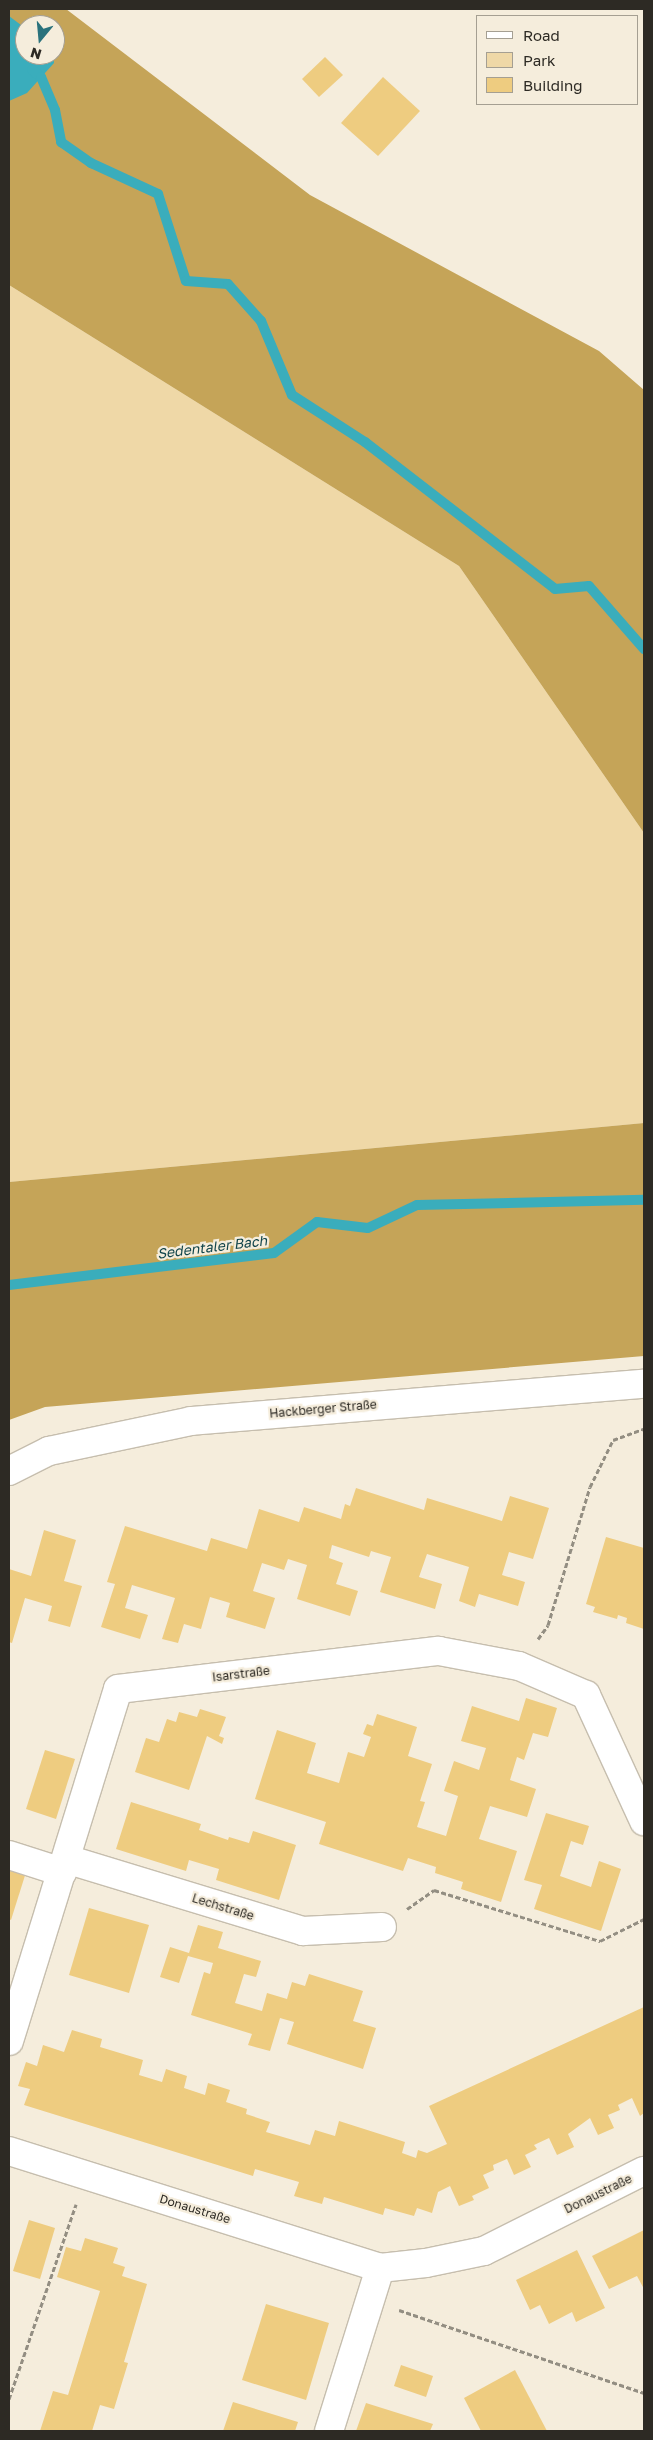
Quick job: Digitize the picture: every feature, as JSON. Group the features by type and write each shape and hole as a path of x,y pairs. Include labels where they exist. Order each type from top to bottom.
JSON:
{"street":[{"name":"Hackberger Straße","path":"9,1471 49,1451 191,1421 644,1384"},
{"name":"Isarstraße","path":"9,2041 118,1688 439,1651 519,1666 586,1695 644,1821"},
{"name":"Lechstraße","path":"9,1855 64,1866 303,1931 382,1927"},
{"name":"Donaustraße","path":"9,2151 380,2268 426,2263 484,2251 644,2171"},
{"path":"329,2431 372,2301 380,2268"}],"path":[{"path":"519,1666 548,1624 590,1487 613,1440 644,1429"},
{"path":"382,1927 434,1890 600,1941 644,1920"},
{"path":"9,2399 86,2175"},
{"path":"372,2301 644,2393"}],"green space":[{"path":"9,285 459,566 644,833 644,1123 9,1182"}],"shaded area":[{"path":"9,9 66,9 310,195 599,351 644,390 644,833 459,566 9,285"},
{"path":"644,1123 644,1356 45,1407 9,1420 9,1182"}],"water":[{"path":"9,16 15,20 15,65 52,65 27,93 9,101"}],"building":[{"path":"325,57 343,75 319,97 302,79"},
{"path":"383,77 420,111 378,156 341,123"},
{"path":"356,1488 424,1510 427,1498 502,1521 510,1496 549,1508 533,1559 509,1552 502,1575 525,1582 518,1606 479,1594 475,1607 459,1601 469,1567 427,1554 419,1577 442,1584 435,1609 380,1592 391,1557 371,1551 369,1557 332,1545 329,1558 343,1563 336,1584 358,1591 350,1616 297,1599 307,1565 288,1559 284,1570 262,1563 253,1591 275,1598 265,1629 226,1617 230,1603 210,1597 201,1629 184,1624 178,1643 162,1639 175,1598 132,1585 125,1608 148,1615 140,1639 101,1627 115,1584 107,1582 125,1526 207,1551 211,1538 247,1549 259,1509 299,1522 304,1507 341,1519 345,1504 350,1506"},
{"path":"44,1530 76,1540 64,1581 82,1586 70,1627 48,1621 52,1606 25,1598 12,1643 9,1642 9,1569 31,1576"},
{"path":"606,1537 644,1548 644,1629 626,1623 627,1618 618,1615 617,1619 593,1612 595,1607 586,1604"},
{"path":"526,1698 557,1708 548,1737 533,1733 524,1760 517,1757 510,1780 536,1789 527,1817 490,1806 479,1839 517,1851 501,1902 461,1889 463,1882 435,1873 436,1867 408,1858 403,1871 319,1844 326,1822 255,1799 277,1730 316,1743 307,1773 339,1783 348,1752 364,1757 371,1737 363,1734 367,1724 373,1726 377,1714 417,1727 408,1756 432,1764 420,1801 425,1802 417,1827 446,1836 458,1796 444,1791 454,1761 479,1770 486,1748 461,1741 472,1706 519,1721"},
{"path":"200,1709 226,1717 219,1736 224,1738 222,1744 207,1736 189,1790 135,1772 146,1738 159,1742 167,1719 176,1722 179,1712 197,1717"},
{"path":"45,1750 75,1759 56,1819 26,1809"},
{"path":"131,1802 201,1824 199,1830 228,1840 229,1837 249,1843 253,1831 296,1845 279,1900 216,1880 219,1869 189,1860 186,1871 116,1849"},
{"path":"546,1813 589,1826 583,1845 571,1841 560,1876 591,1887 599,1861 621,1869 601,1931 534,1909 542,1885 524,1880"},
{"path":"9,1863 27,1869 11,1920 9,1919"},
{"path":"89,1908 149,1925 129,1993 69,1975"},
{"path":"198,1925 223,1932 218,1948 261,1961 256,1977 244,1974 235,2003 262,2011 267,1993 287,1999 292,1982 305,1986 309,1974 363,1991 353,2021 376,2028 363,2069 287,2044 294,2022 280,2018 270,2051 248,2045 252,2034 191,2015 204,1972 210,1974 213,1963 188,1956 179,1983 160,1977 170,1947 189,1953"},
{"path":"644,2007 644,2113 640,2116 632,2098 618,2105 620,2110 608,2115 614,2128 598,2135 590,2118 568,2134 574,2147 557,2155 549,2138 534,2145 537,2149 525,2155 531,2167 514,2175 507,2159 493,2165 494,2170 483,2175 489,2188 472,2196 474,2200 459,2206 450,2186 438,2192 432,2213 417,2208 414,2216 385,2208 383,2215 324,2197 322,2204 294,2196 299,2182 255,2169 253,2176 24,2105 30,2089 18,2086 26,2062 37,2066 43,2045 64,2052 72,2030 102,2039 100,2047 143,2060 139,2075 162,2082 166,2069 187,2076 184,2088 205,2095 208,2083 230,2090 226,2102 247,2109 246,2114 270,2122 266,2132 310,2145 315,2130 335,2136 339,2121 405,2142 402,2153 416,2158 418,2150 427,2153 447,2144 429,2106"},
{"path":"29,2220 55,2228 40,2279 13,2271"},
{"path":"644,2230 644,2289 637,2276 609,2289 592,2256"},
{"path":"85,2238 118,2248 113,2263 125,2267 122,2276 147,2284 124,2362 128,2363 114,2409 100,2405 92,2431 40,2431 53,2391 68,2395 100,2291 57,2277 66,2247 81,2251"},
{"path":"577,2250 605,2308 576,2322 572,2312 549,2324 540,2305 530,2310 516,2280"},
{"path":"266,2304 329,2323 306,2400 242,2380"},
{"path":"401,2365 433,2376 426,2397 394,2386"},
{"path":"515,2370 547,2431 481,2431 464,2398"},
{"path":"233,2402 298,2422 295,2431 223,2431"},
{"path":"366,2403 433,2424 430,2431 356,2431"}],"waterway":[{"path":"32,70 41,77 55,110 61,142 91,163 158,194 186,281 228,284 261,321 292,395 365,442 555,589 589,586 644,649"},
{"name":"Sedentaler Bach","path":"9,1285 274,1253 317,1222 368,1228 417,1205 644,1200"}]}
